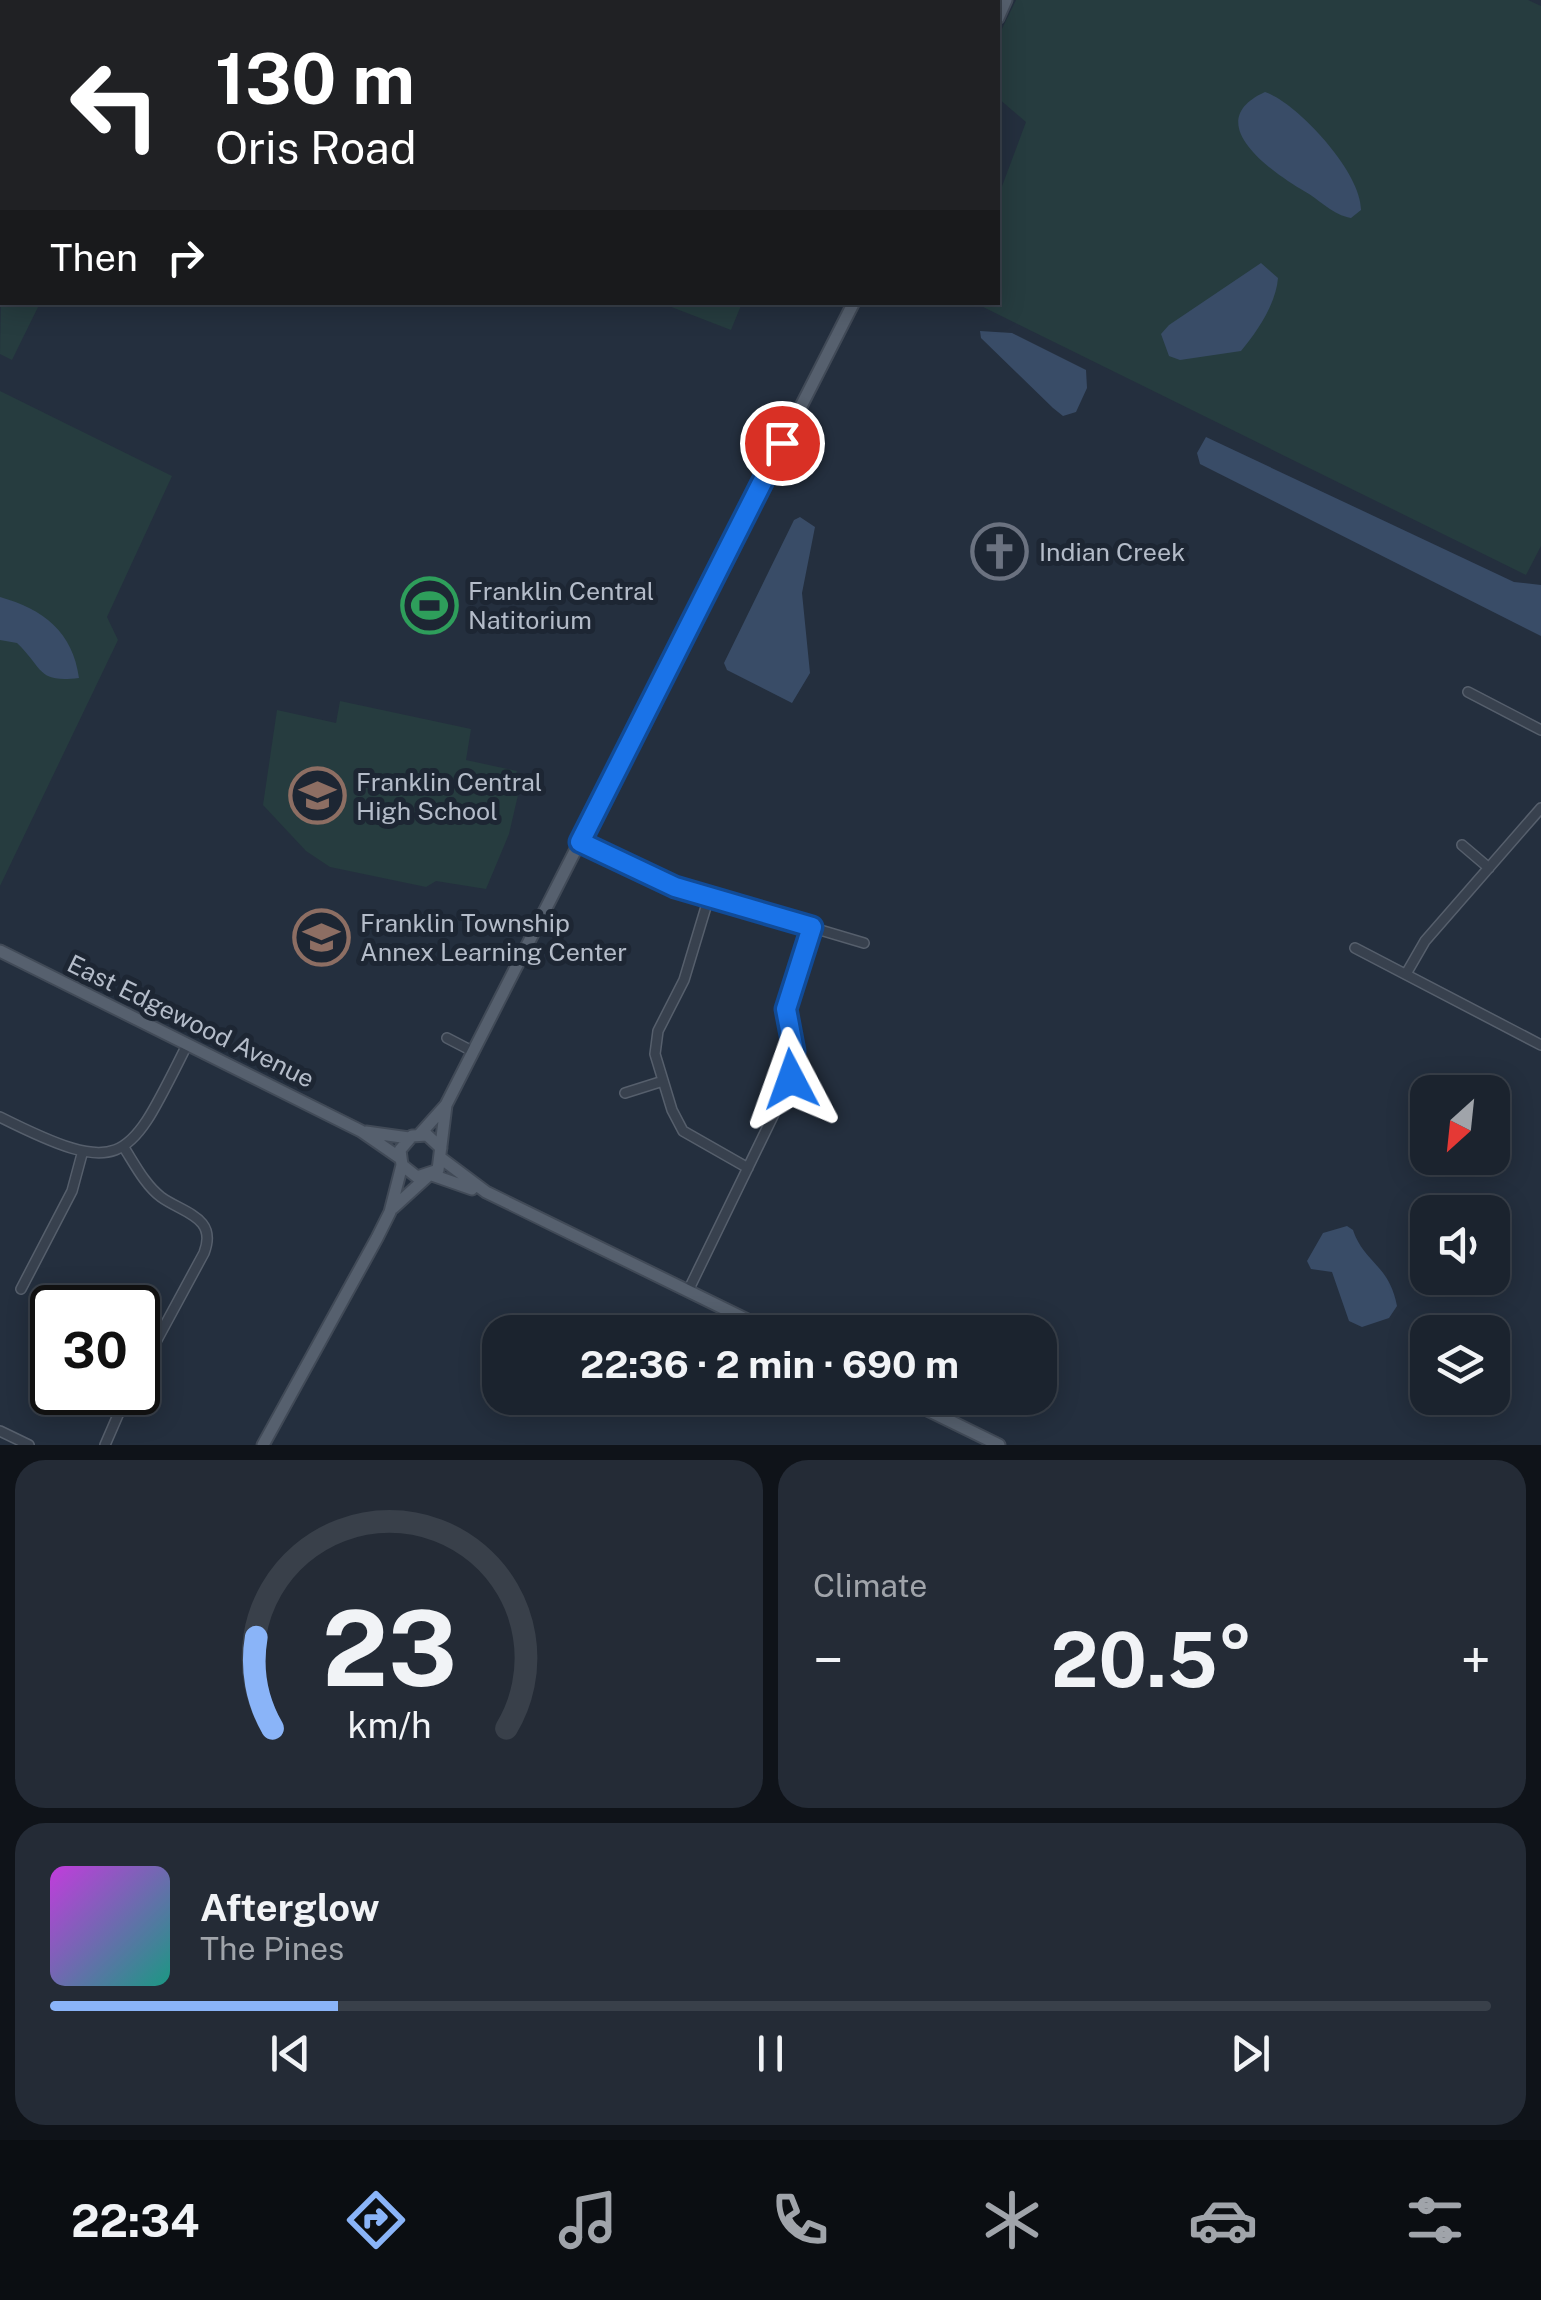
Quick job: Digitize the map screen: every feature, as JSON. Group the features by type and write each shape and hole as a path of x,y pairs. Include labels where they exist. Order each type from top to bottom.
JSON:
{"main road":[{"path":"263,1445 390,1212 401,1162 414,1136 446,1105 474,1052 852,305"},
{"name":"East Edgewood Avenue","path":"0,952 361,1131"},
{"path":"390,1212 430,1176 442,1154 446,1105"},
{"path":"361,1131 434,1139 442,1154 486,1192"},
{"path":"361,1131 413,1176 430,1176 486,1192 737,1315"},
{"path":"939,1415 1000,1445"}],"street":[{"path":"1468,692 1541,730"},
{"path":"1406,974 1425,941 1541,808"},
{"path":"580,842 654,879 864,943"},
{"path":"1462,845 1489,868"},
{"path":"709,897 684,980 655,1039 662,1081 676,1121 688,1137 748,1168"},
{"path":"688,1291 792,1075 794,1051 786,1009 812,927"},
{"path":"1355,948 1540,1041"},
{"path":"447,1038 474,1052"},
{"path":"0,1117 82,1154 123,1146 147,1124 188,1045"},
{"path":"626,1093 662,1081"},
{"path":"123,1146 162,1198 198,1217 208,1238 204,1253 160,1334"},
{"path":"21,1289 70,1198 82,1154"},
{"path":"106,1445 118,1415"},
{"path":"0,1431 29,1445"}],"green space":[{"path":"1016,0 1528,0 1541,6 1541,546 1526,575 979,305 1000,305 1000,192 1026,122 1000,100 1000,33"},
{"path":"1,305 39,305 12,360 0,354"},
{"path":"666,305 741,305 731,330"},
{"path":"0,391 172,476 107,617 118,640 0,886"},
{"path":"340,701 471,729 466,760 517,771 509,791 518,795 509,834 486,889 436,881 426,887 330,867 306,851 263,805 277,710 336,723"}],"water":[{"path":"1265,92 1311,125 1340,160 1359,195 1361,210 1351,218 1332,211 1290,183 1248,146 1240,131 1239,117 1246,104"},
{"path":"1261,263 1278,278 1274,298 1241,351 1180,360 1169,356 1161,334 1169,325"},
{"path":"980,331 1012,333 1086,370 1087,388 1076,412 1063,416 1053,408 981,338"},
{"path":"1206,437 1514,582 1541,585 1541,636 1200,464 1197,453"},
{"path":"800,517 815,527 802,593 810,673 792,703 727,670 724,663 794,520"},
{"path":"0,597 30,608 63,635 79,678 48,676 17,643 0,640"},
{"path":"1347,1226 1388,1281 1397,1306 1389,1318 1362,1327 1349,1321 1332,1272 1311,1269 1307,1261 1323,1233"}],"place":[{"name":"Indian Creek","path":"1000,552"},
{"name":"Franklin Central Natitorium","path":"429,605"},
{"name":"Franklin Central High School","path":"317,796"},
{"name":"Franklin Township Annex Learning Center","path":"321,937"}],"route":[{"path":"782,443 580,842 675,887 812,927 786,1009 794,1051 791,1079"}]}
